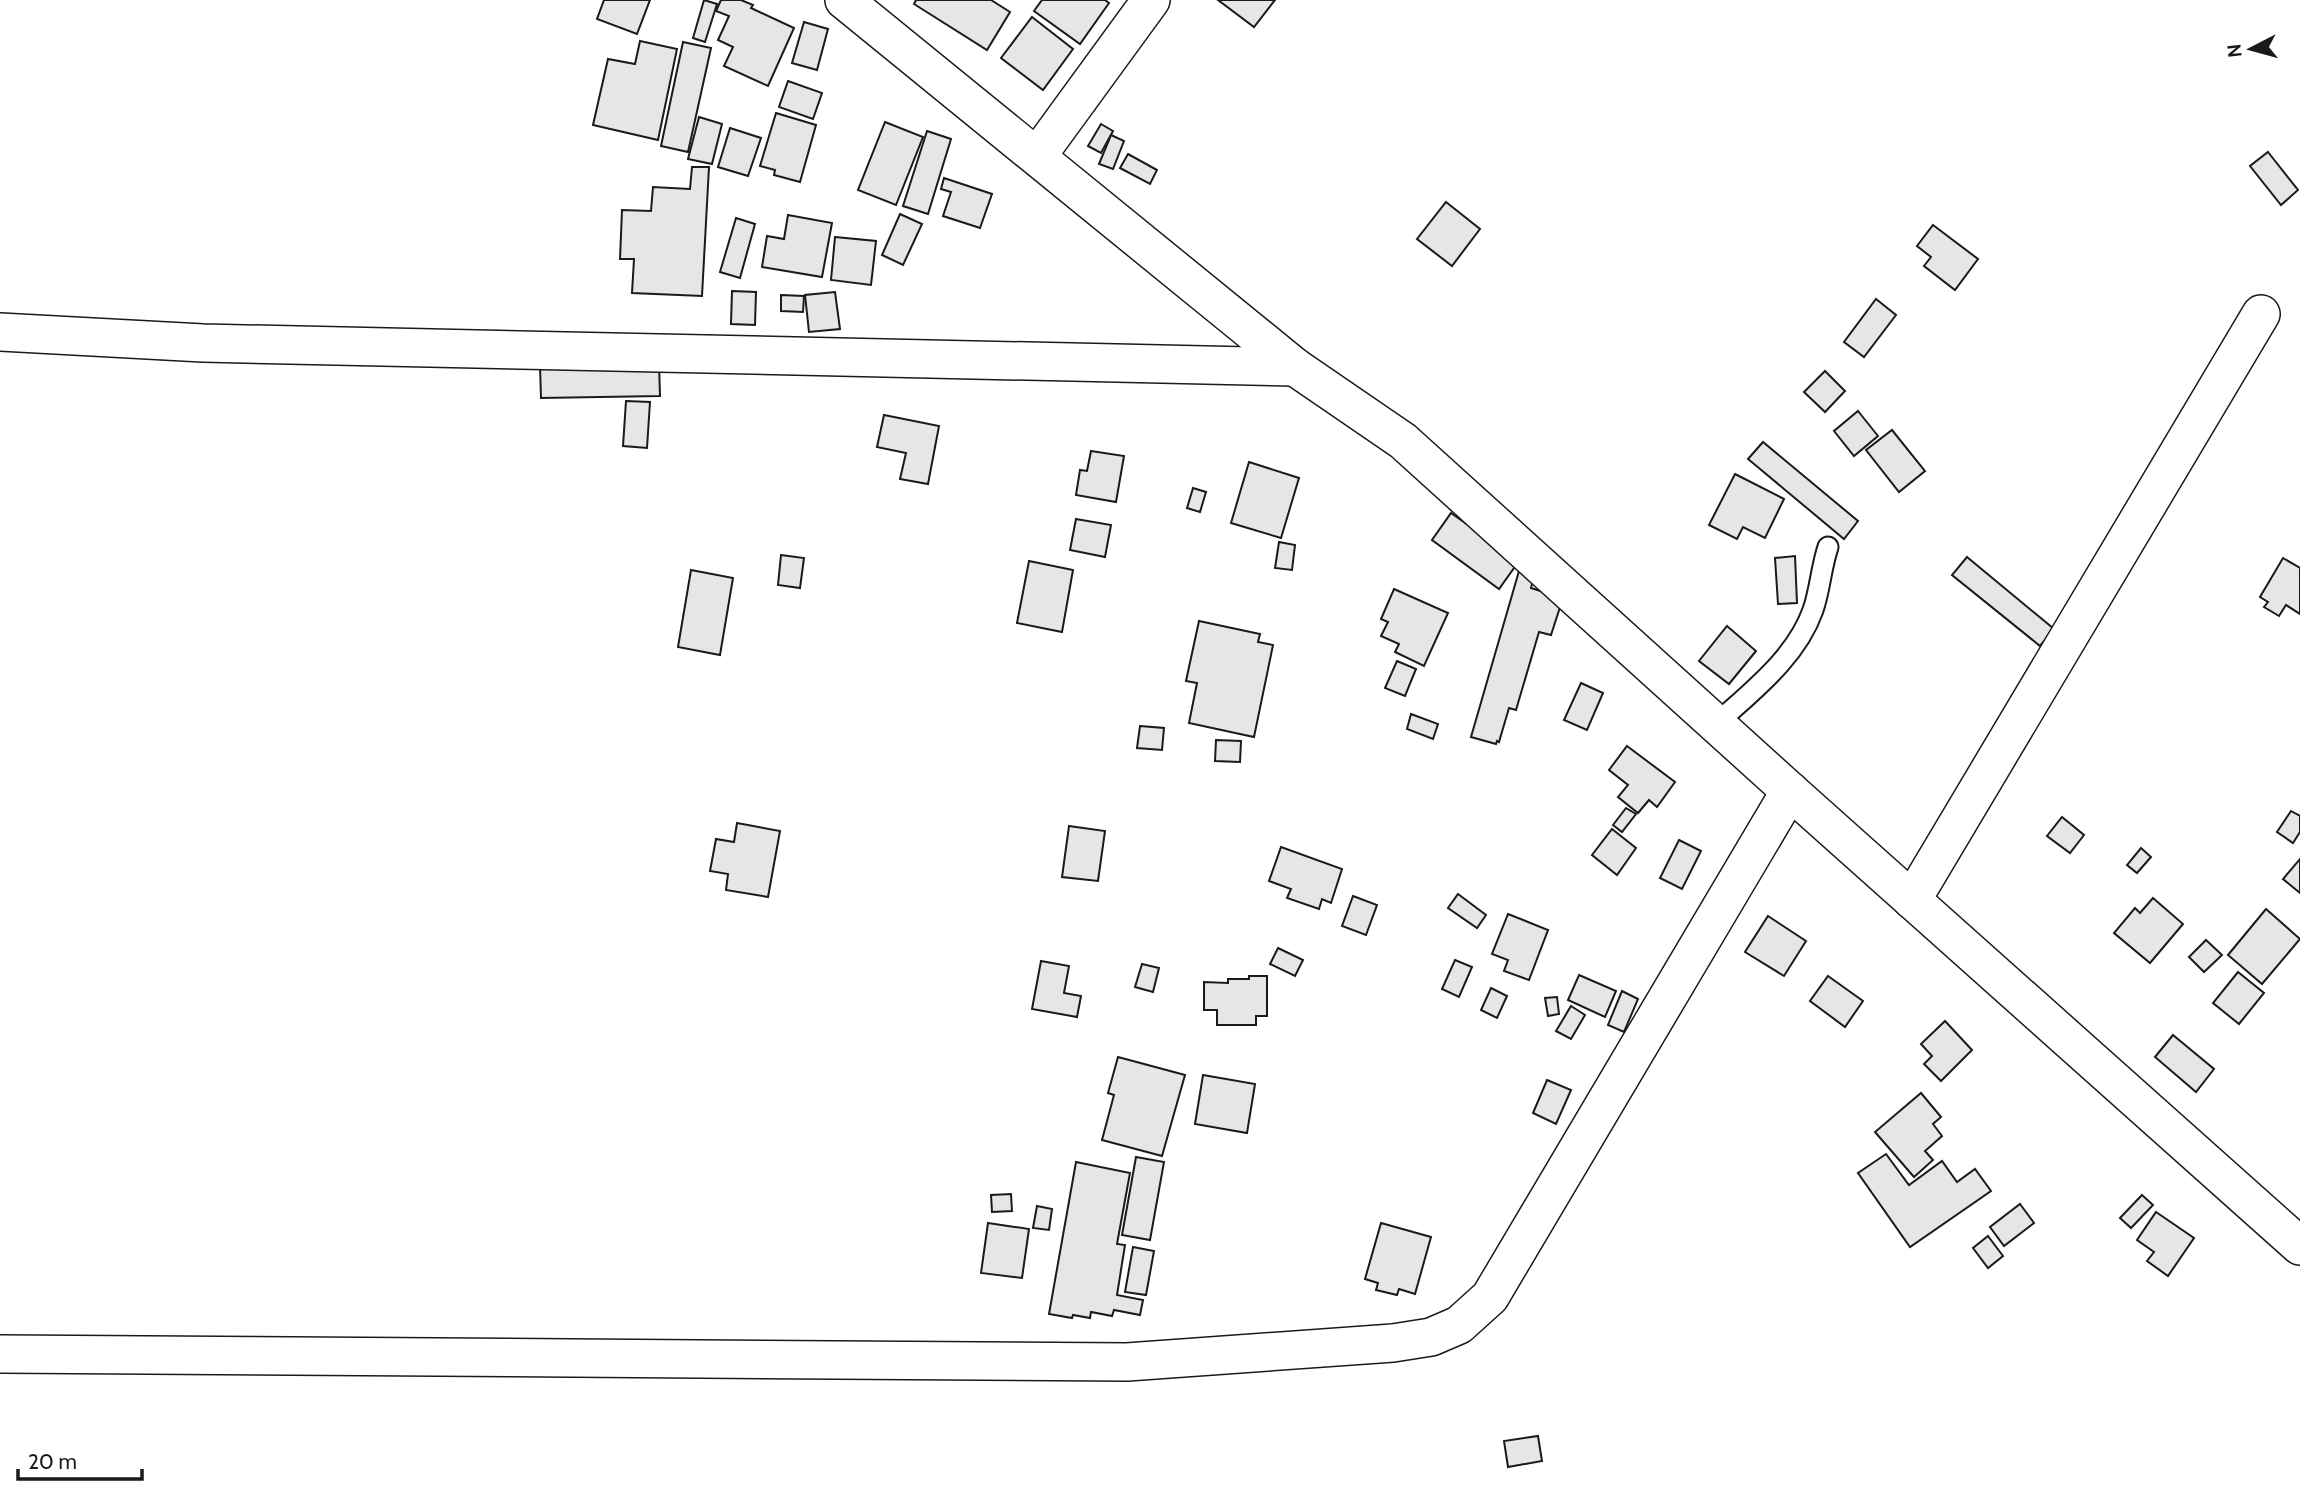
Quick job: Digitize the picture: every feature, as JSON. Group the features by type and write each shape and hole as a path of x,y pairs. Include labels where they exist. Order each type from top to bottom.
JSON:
{"street":[{"path":"844,0 1038,155 1295,367 1404,441 2300,1246"},
{"path":"1038,155 1151,0"},
{"path":"1912,900 2261,314"},
{"path":"0,332 203,343 1295,367"},
{"path":"0,1354 1127,1362 1393,1343 1432,1337 1459,1325 1490,1297 1790,790"}],"lane":[{"path":"1716,724 1772,673 1796,640 1812,612 1828,547"}],"building":[{"path":"604,0 650,0 637,34 597,19"},
{"path":"704,0 717,4 705,42 693,38"},
{"path":"721,0 741,0 753,5 751,8 794,28 768,86 724,66 733,47 718,40 729,16 716,11"},
{"path":"916,0 991,0 1010,12 987,50 914,4"},
{"path":"1042,0 1105,0 1109,3 1080,44 1034,11"},
{"path":"1218,0 1275,0 1254,27"},
{"path":"1032,17 1073,49 1043,90 1001,58"},
{"path":"804,22 828,29 817,70 792,63"},
{"path":"640,41 677,49 658,140 593,125 608,59 635,64"},
{"path":"683,42 711,48 688,152 661,146"},
{"path":"788,81 822,93 813,119 779,107"},
{"path":"776,113 816,125 800,182 774,175 775,170 760,166"},
{"path":"699,117 722,124 712,164 688,159"},
{"path":"885,122 923,137 896,205 858,190"},
{"path":"1101,124 1113,131 1101,153 1088,146"},
{"path":"730,128 761,138 748,176 718,167"},
{"path":"927,131 951,139 928,214 903,206"},
{"path":"1111,135 1124,141 1113,169 1099,164"},
{"path":"2268,152 2298,190 2281,205 2250,166"},
{"path":"1128,154 1157,170 1150,184 1120,168"},
{"path":"692,167 709,167 702,296 632,293 634,259 620,259 622,210 651,211 653,187 690,189"},
{"path":"944,178 992,194 980,228 943,216 951,192 941,189"},
{"path":"1446,202 1480,229 1452,266 1417,239"},
{"path":"900,214 922,224 903,265 882,255"},
{"path":"788,215 832,223 822,277 762,267 767,236 784,239"},
{"path":"736,218 755,224 740,278 720,272"},
{"path":"1933,225 1978,259 1955,290 1924,266 1931,257 1917,246"},
{"path":"835,237 876,241 871,285 831,280"},
{"path":"732,291 756,292 755,325 731,324"},
{"path":"835,292 840,329 809,332 805,295"},
{"path":"781,295 804,296 803,312 781,311"},
{"path":"1876,299 1896,315 1864,357 1844,342"},
{"path":"659,363 660,396 541,398 540,366"},
{"path":"1825,371 1845,391 1825,412 1804,392"},
{"path":"626,401 650,402 647,448 623,446"},
{"path":"1858,411 1878,436 1854,456 1834,431"},
{"path":"884,415 939,426 928,484 900,479 906,453 877,447"},
{"path":"1892,430 1925,471 1899,492 1866,450"},
{"path":"1763,442 1858,521 1844,539 1748,459"},
{"path":"1091,451 1124,456 1116,502 1076,495 1080,470 1087,471"},
{"path":"1249,462 1299,478 1281,538 1231,523"},
{"path":"1735,474 1784,499 1765,538 1743,527 1737,539 1709,525"},
{"path":"1193,488 1206,492 1200,512 1187,508"},
{"path":"1451,513 1519,561 1499,589 1432,540"},
{"path":"1076,519 1111,525 1105,557 1070,550"},
{"path":"1279,542 1295,545 1292,570 1275,568"},
{"path":"781,555 804,558 800,588 778,585"},
{"path":"1795,556 1797,603 1778,604 1775,558"},
{"path":"1967,557 2054,629 2040,646 1952,575"},
{"path":"2283,558 2300,568 2300,614 2286,605 2279,616 2264,607 2268,602 2260,597"},
{"path":"1029,561 1073,570 1062,632 1017,623"},
{"path":"691,570 733,578 720,655 678,647"},
{"path":"1519,571 1534,576 1531,588 1563,598 1551,635 1539,632 1516,710 1509,708 1499,742 1496,744 1471,737"},
{"path":"1394,589 1448,613 1424,666 1395,652 1399,644 1381,636 1388,622 1381,619"},
{"path":"1199,621 1260,634 1258,642 1273,645 1254,737 1189,723 1197,683 1186,681"},
{"path":"1727,626 1756,651 1729,684 1699,661"},
{"path":"1397,661 1416,669 1405,696 1385,688"},
{"path":"1581,683 1603,693 1587,730 1564,720"},
{"path":"1411,714 1438,724 1433,739 1407,729"},
{"path":"1140,726 1164,728 1162,750 1137,748"},
{"path":"1216,740 1241,741 1240,762 1215,761"},
{"path":"1627,746 1675,782 1657,807 1649,800 1638,813 1618,797 1628,785 1609,770"},
{"path":"1626,808 1636,814 1622,832 1613,825"},
{"path":"2291,811 2300,816 2300,832 2293,843 2277,832"},
{"path":"2062,817 2084,835 2070,853 2047,836"},
{"path":"737,823 780,831 768,897 726,890 728,874 710,871 716,839 734,842"},
{"path":"1069,826 1105,831 1098,881 1062,877"},
{"path":"1612,829 1636,848 1617,875 1592,855"},
{"path":"1679,840 1701,851 1682,889 1660,878"},
{"path":"1281,847 1342,869 1331,903 1322,899 1319,909 1287,898 1291,889 1269,881"},
{"path":"2141,848 2151,857 2137,873 2127,865"},
{"path":"2300,859 2300,893 2283,879"},
{"path":"1458,894 1486,915 1477,928 1448,908"},
{"path":"1353,896 1377,905 1366,935 1342,926"},
{"path":"2153,898 2183,924 2150,963 2114,933 2135,908 2140,913"},
{"path":"2266,909 2300,939 2262,984 2228,955"},
{"path":"1508,914 1548,930 1529,980 1504,971 1508,960 1492,954"},
{"path":"1768,916 1806,941 1784,976 1745,952"},
{"path":"2206,940 2222,955 2204,972 2189,957"},
{"path":"1278,948 1303,960 1295,976 1270,964"},
{"path":"1455,960 1472,967 1459,997 1442,989"},
{"path":"1041,961 1069,966 1064,993 1081,996 1077,1017 1032,1009"},
{"path":"1142,964 1159,968 1153,992 1135,987"},
{"path":"2238,972 2264,993 2239,1024 2213,1003"},
{"path":"1579,975 1616,991 1605,1017 1568,1000"},
{"path":"1249,976 1267,976 1267,1016 1256,1016 1256,1025 1217,1025 1217,1010 1204,1010 1204,982 1228,983 1228,979 1249,979"},
{"path":"1828,976 1863,1001 1845,1027 1810,1001"},
{"path":"1491,988 1507,996 1497,1018 1481,1010"},
{"path":"1622,991 1638,999 1624,1032 1608,1025"},
{"path":"1557,997 1559,1014 1548,1016 1545,998"},
{"path":"1571,1006 1585,1015 1571,1039 1556,1031"},
{"path":"1945,1021 1972,1050 1941,1081 1924,1064 1932,1056 1921,1044"},
{"path":"2173,1035 2214,1069 2196,1092 2155,1057"},
{"path":"1118,1057 1185,1075 1162,1156 1102,1140 1114,1095 1108,1093"},
{"path":"1203,1075 1255,1084 1247,1133 1195,1124"},
{"path":"1547,1080 1571,1090 1556,1124 1533,1113"},
{"path":"1921,1093 1941,1117 1933,1124 1942,1136 1925,1151 1933,1160 1914,1177 1875,1132"},
{"path":"1886,1154 1909,1185 1942,1161 1957,1182 1975,1169 1991,1191 1910,1247 1858,1173"},
{"path":"1136,1157 1164,1162 1150,1240 1122,1235"},
{"path":"1076,1162 1130,1173 1117,1244 1125,1245 1117,1295 1143,1300 1140,1315 1114,1310 1112,1316 1091,1312 1090,1318 1049,1314"},
{"path":"1011,1194 1012,1211 992,1212 991,1195"},
{"path":"2142,1195 2153,1205 2131,1228 2120,1218"},
{"path":"2020,1204 2034,1223 2004,1246 1990,1227"},
{"path":"1037,1206 1052,1209 1049,1230 1033,1228"},
{"path":"2156,1212 2194,1238 2168,1276 2147,1261 2154,1252 2137,1240"},
{"path":"988,1223 1029,1229 1022,1278 981,1273"},
{"path":"1381,1223 1431,1237 1415,1294 1399,1289 1397,1295 1376,1290 1378,1283 1365,1279"},
{"path":"1988,1236 2003,1256 1988,1268 1973,1248"},
{"path":"1133,1247 1154,1251 1146,1295 1125,1292"},
{"path":"1538,1436 1542,1461 1508,1467 1504,1441"}]}
